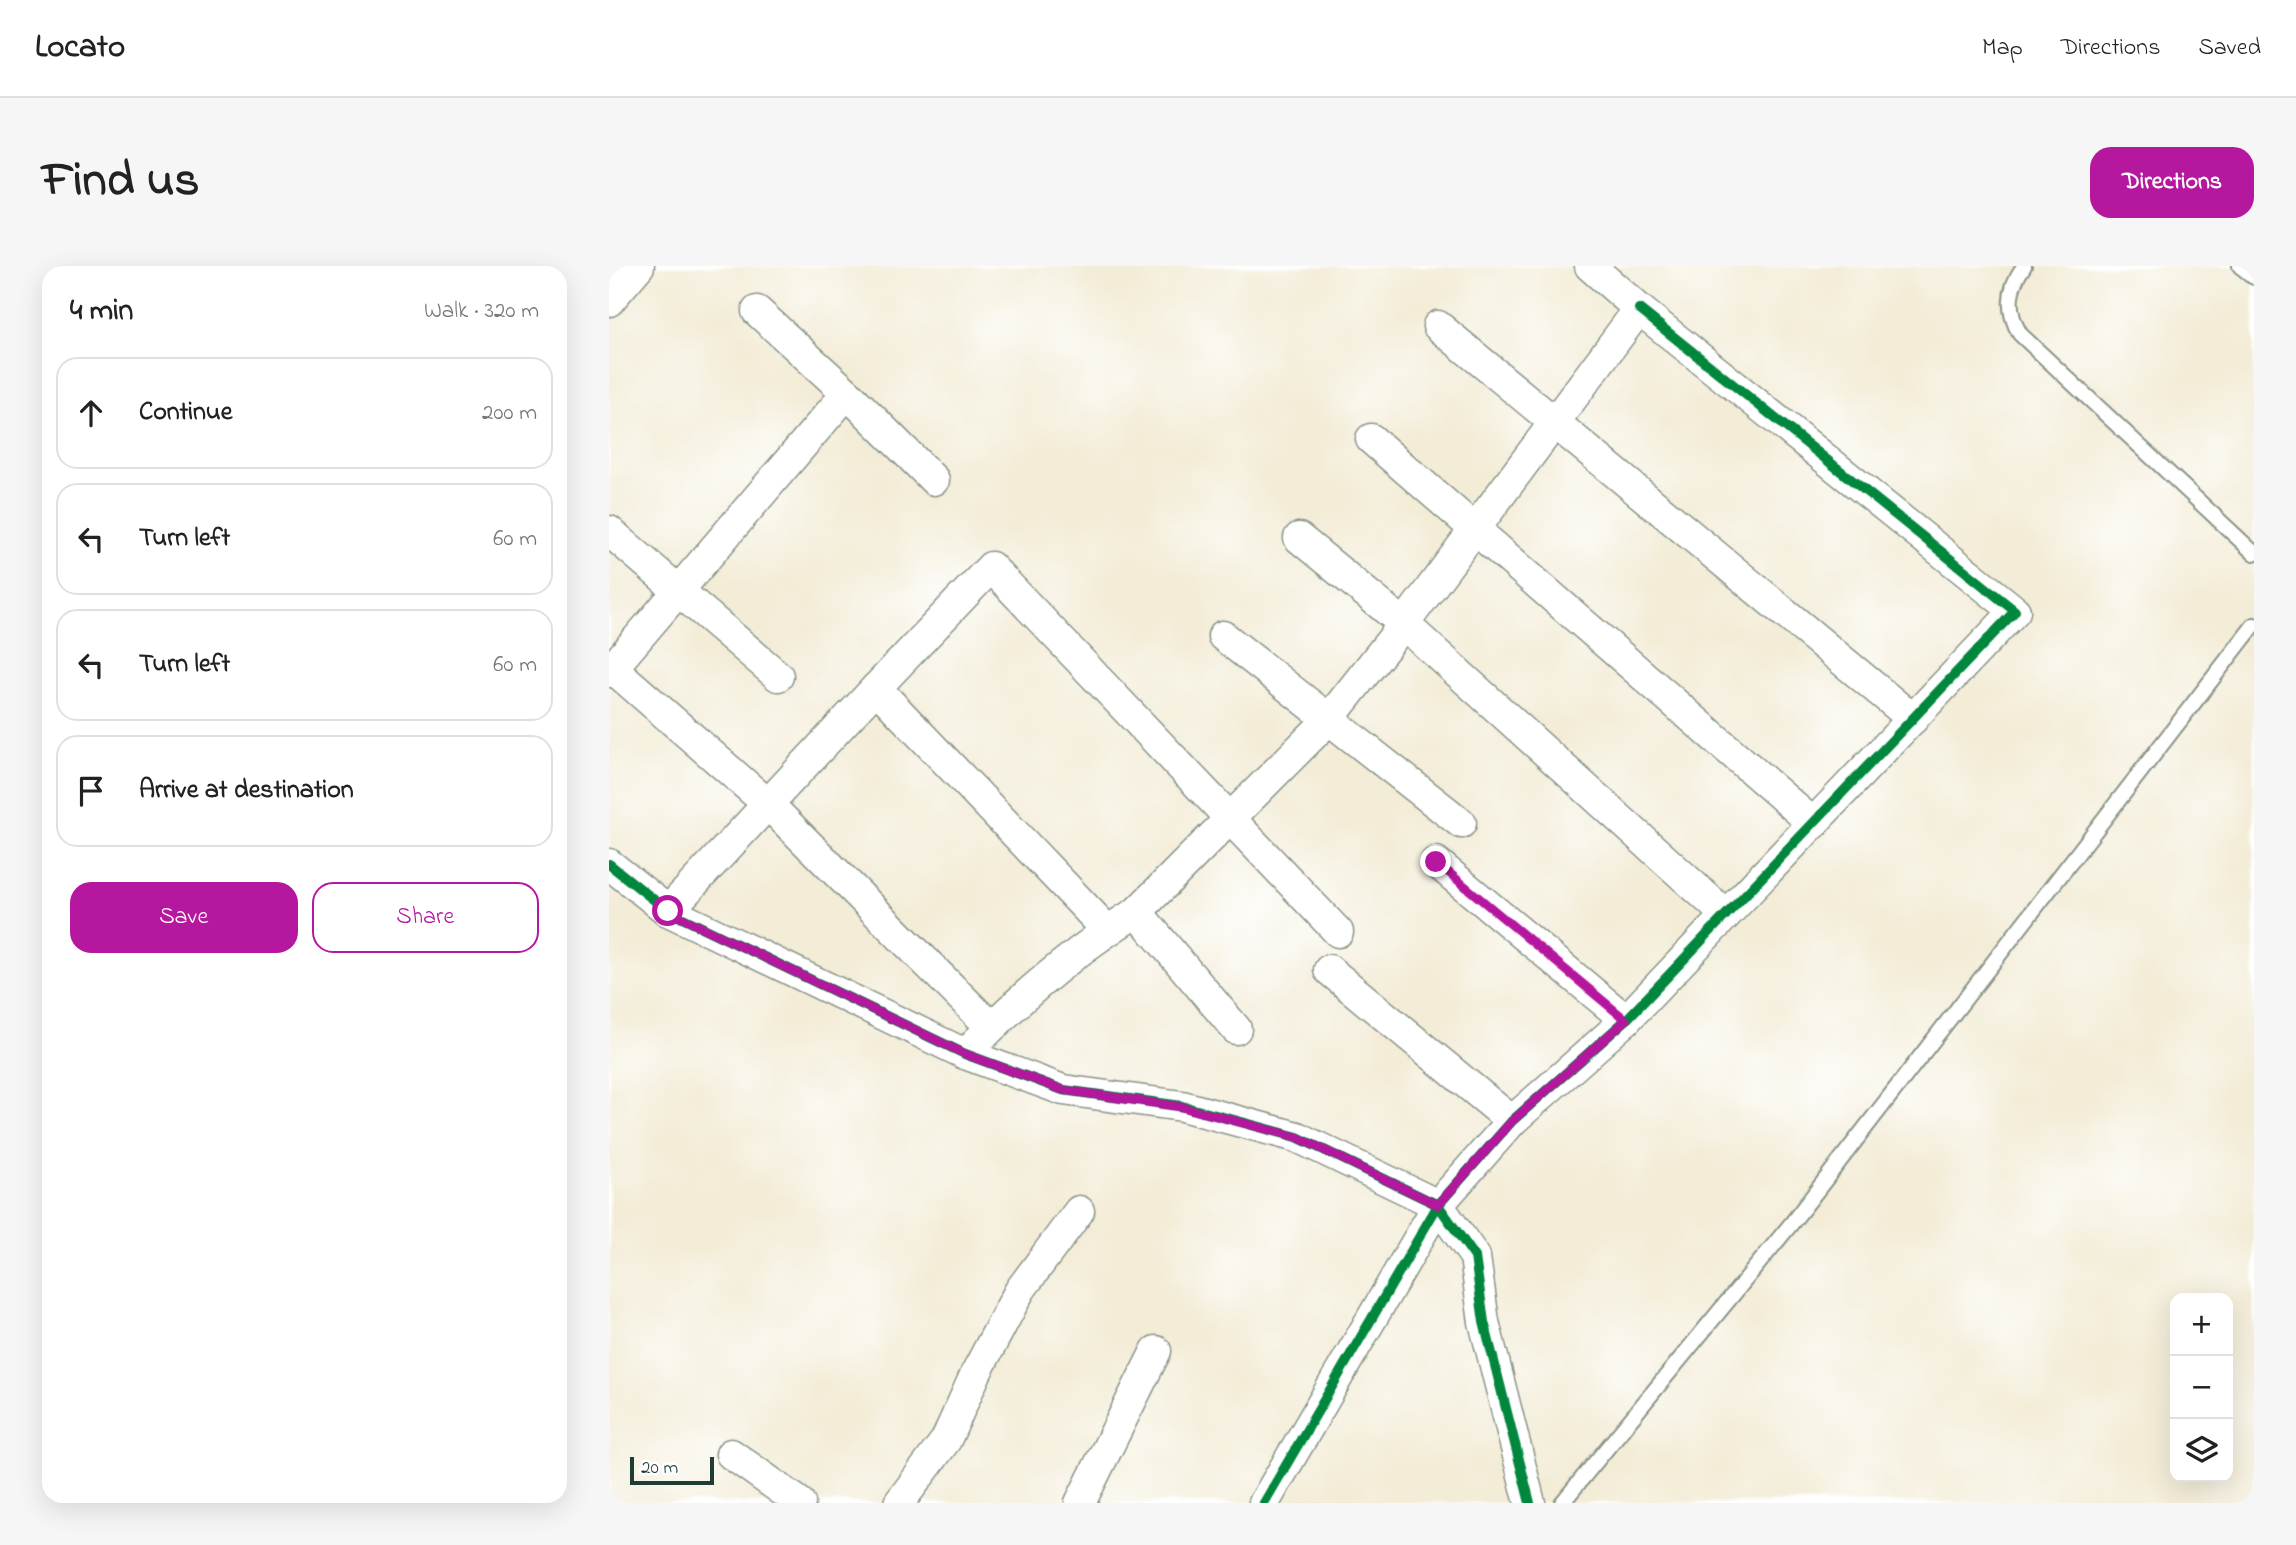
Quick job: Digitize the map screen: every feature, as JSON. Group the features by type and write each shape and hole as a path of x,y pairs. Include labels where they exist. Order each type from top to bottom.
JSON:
{"street":[{"path":"609,301 639,266"},
{"path":"1263,1503 1438,1205 1512,1121 1626,1020 2015,611 1639,309 1590,266"},
{"path":"965,1054 991,1027 1107,930 1137,912 1328,720 1404,624 1639,309"},
{"path":"757,311 847,393 934,480"},
{"path":"1438,326 1913,719"},
{"path":"847,393 610,668 769,805 991,1027"},
{"path":"1371,439 1814,824"},
{"path":"609,531 778,676"},
{"path":"1299,538 1404,624 1725,914"},
{"path":"668,911 991,566 1338,932"},
{"path":"1223,636 1461,823"},
{"path":"876,688 1107,930"},
{"path":"1436,862 1626,1020"},
{"path":"609,864 668,911 965,1054 1063,1090 1182,1107 1297,1137 1438,1205 1475,1257 1484,1322 1530,1503"},
{"path":"1137,912 1235,1029"},
{"path":"1329,970 1512,1121"},
{"path":"899,1503 946,1440 976,1373 1020,1290 1079,1210"},
{"path":"1080,1503 1157,1351"},
{"path":"731,1454 800,1503"}],"lane":[{"path":"2024,266 2010,295 2013,322 2020,334 2254,553"},
{"path":"2240,266 2254,277"},
{"path":"1562,1503 1791,1224 2254,625"}],"cycle path":[{"path":"1264,1503 1438,1205 1512,1121 1626,1020 2015,611 1639,309"},
{"path":"609,864 668,911 965,1054 1063,1090 1182,1106 1297,1137 1438,1205 1475,1257 1484,1322 1530,1503"}],"route":[{"path":"668,911 965,1054 1063,1090 1182,1107 1297,1137 1438,1205 1512,1121 1626,1020 1436,862"}]}
